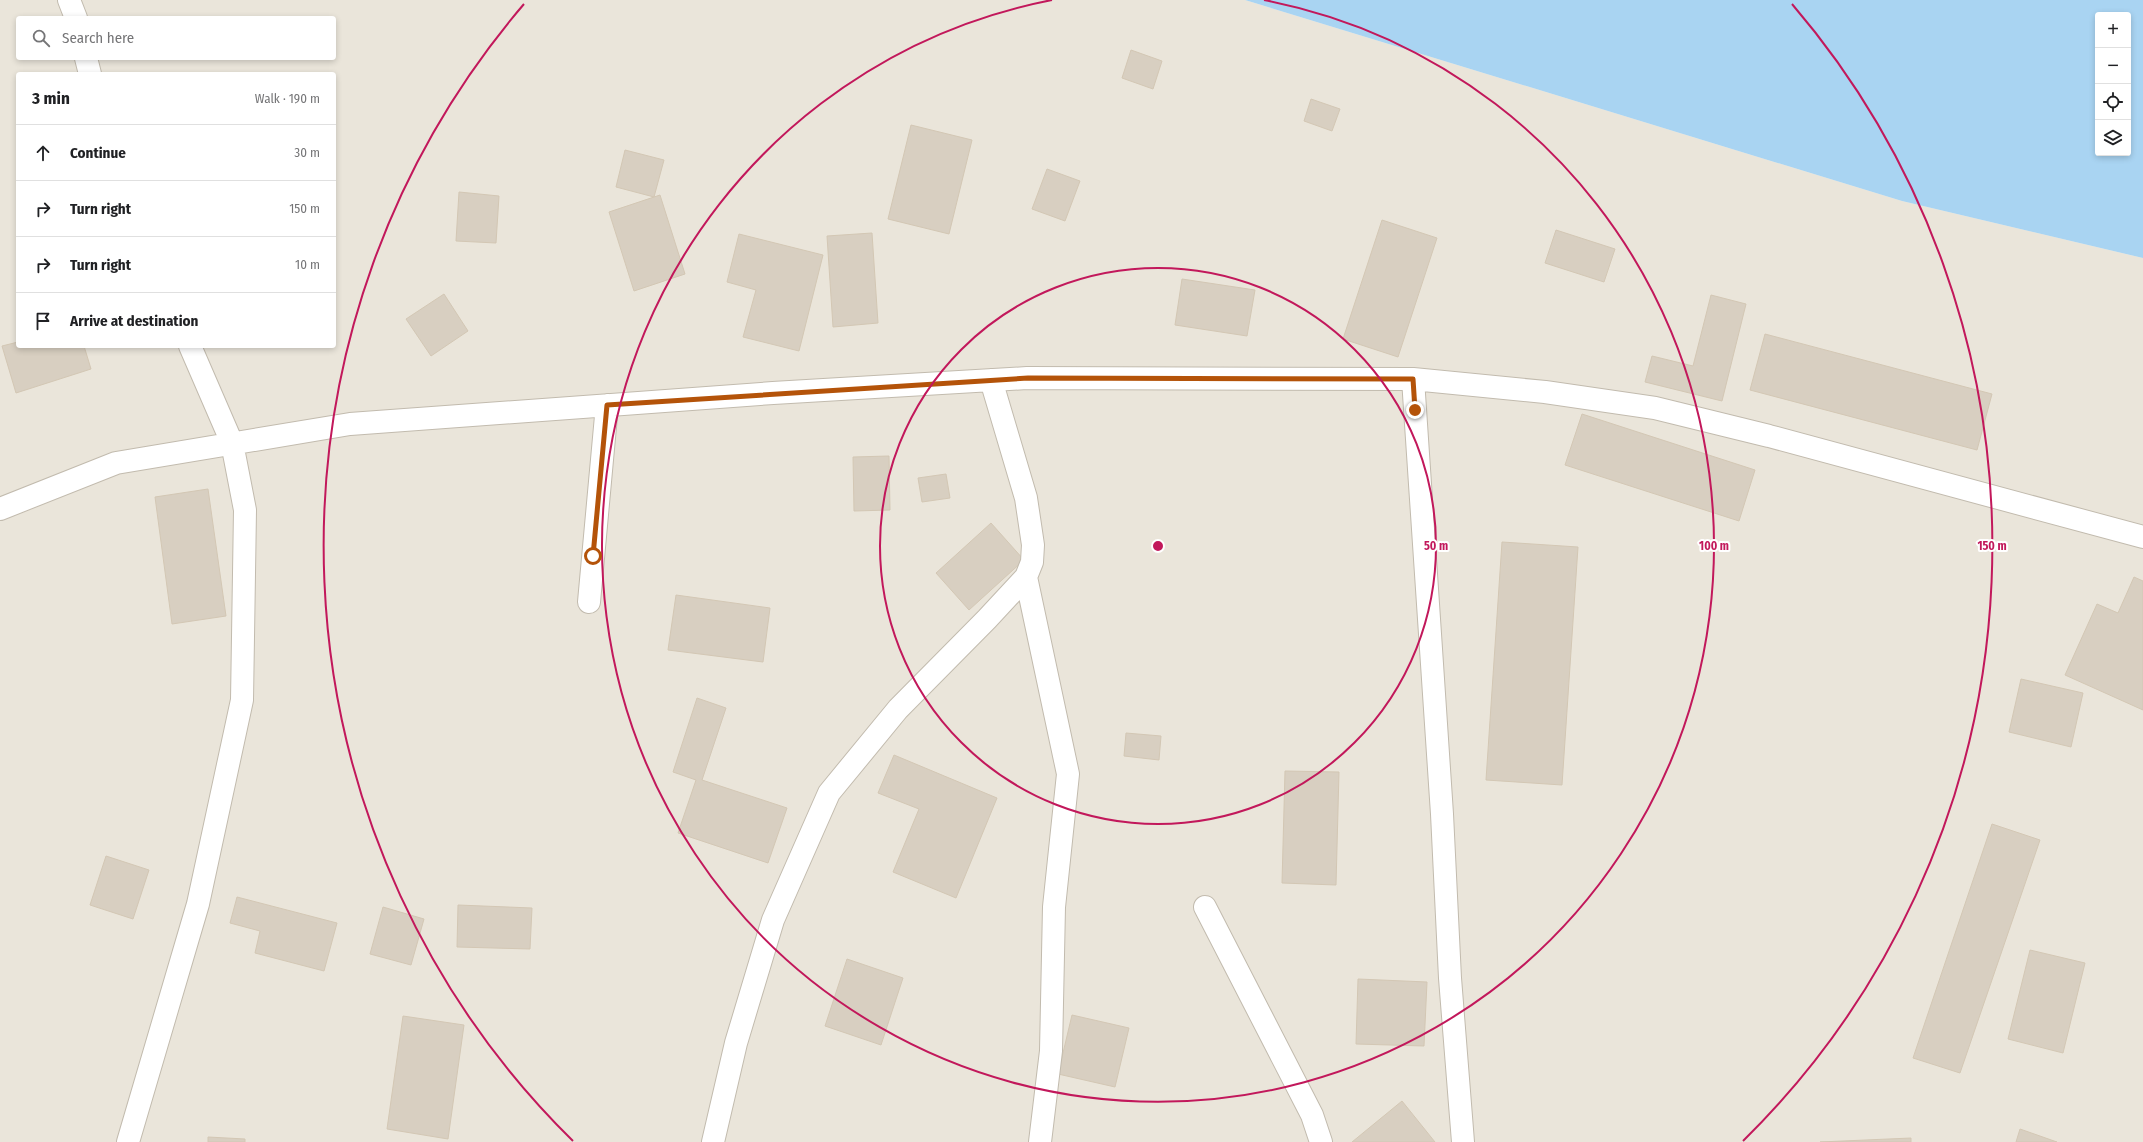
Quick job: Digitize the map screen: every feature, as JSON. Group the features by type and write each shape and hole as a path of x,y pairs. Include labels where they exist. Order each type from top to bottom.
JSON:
{"street":[{"path":"70,0 75,16"},
{"path":"86,60 90,72"},
{"path":"128,1142 198,904 242,700 245,510 232,442 191,348"},
{"path":"2,502 116,463 232,442 350,424 607,405 1028,378 1413,379 1545,392 1655,408 1769,436 2143,537"},
{"path":"1413,379 1442,814 1450,978 1463,1142"},
{"path":"713,1142 736,1042 772,920 829,792 898,709 987,619 1026,577 1032,562 1033,545 1026,498 991,380"},
{"path":"589,602 607,405"},
{"path":"1026,577 1068,774 1054,907 1051,1051 1040,1142"},
{"path":"1205,906 1312,1115 1321,1142"}],"shaded area":[{"path":"0,0 1245,0 1902,201 2143,258 2143,1142 0,1142"}],"water":[{"path":"1245,0 2143,0 2143,258 1902,201"}],"building":[{"path":"1131,50 1162,61 1153,89 1122,78"},
{"path":"1311,99 1340,109 1332,131 1304,121"},
{"path":"911,125 972,140 949,234 888,219"},
{"path":"625,150 664,160 654,197 616,187"},
{"path":"1047,169 1080,181 1065,221 1032,209"},
{"path":"459,192 499,196 496,243 456,241"},
{"path":"660,195 685,274 634,291 609,212"},
{"path":"1382,220 1437,238 1398,357 1343,339"},
{"path":"1556,230 1615,249 1604,282 1545,263"},
{"path":"872,233 878,323 833,327 827,236"},
{"path":"739,234 823,255 799,351 743,337 756,290 727,282"},
{"path":"1182,279 1255,290 1247,336 1175,325"},
{"path":"444,294 468,331 431,356 406,319"},
{"path":"1711,295 1746,304 1722,401 1645,382 1652,356 1693,366"},
{"path":"1765,334 1992,394 1977,450 1750,390"},
{"path":"16,342 16,348 85,348 91,369 16,393 2,346"},
{"path":"1582,414 1755,470 1739,521 1565,465"},
{"path":"889,456 890,510 854,511 853,457"},
{"path":"946,474 950,498 922,502 918,478"},
{"path":"208,489 226,616 172,624 155,497"},
{"path":"991,523 1024,560 969,610 936,573"},
{"path":"1502,542 1578,547 1562,785 1486,780"},
{"path":"2134,577 2143,581 2143,710 2065,675 2097,604 2118,613"},
{"path":"676,595 770,608 763,662 668,650"},
{"path":"2021,679 2083,693 2071,747 2009,732"},
{"path":"697,698 726,708 702,780 787,808 768,863 678,833 696,780 673,772"},
{"path":"1126,733 1161,736 1159,760 1124,756"},
{"path":"894,755 997,798 956,898 893,872 919,809 878,793"},
{"path":"1285,771 1339,772 1336,885 1282,883"},
{"path":"1992,824 2040,840 1960,1073 1913,1058"},
{"path":"106,856 149,870 133,919 90,905"},
{"path":"237,897 337,923 324,971 255,953 260,931 230,923"},
{"path":"458,905 532,908 530,949 457,947"},
{"path":"383,907 424,919 411,965 370,954"},
{"path":"2030,950 2085,963 2063,1053 2008,1039"},
{"path":"847,959 903,978 881,1045 825,1026"},
{"path":"1358,979 1427,982 1424,1046 1356,1044"},
{"path":"1072,1015 1129,1028 1115,1087 1058,1074"},
{"path":"403,1016 464,1025 448,1139 387,1129"},
{"path":"1402,1101 1435,1142 1352,1142"},
{"path":"2020,1129 2057,1142 2016,1142"},
{"path":"208,1137 245,1139 245,1142 208,1142"},
{"path":"1911,1138 1911,1142 1820,1142"}],"route":[{"path":"593,556 607,405 789,392 1028,378 1218,380 1413,379 1415,410"}]}
